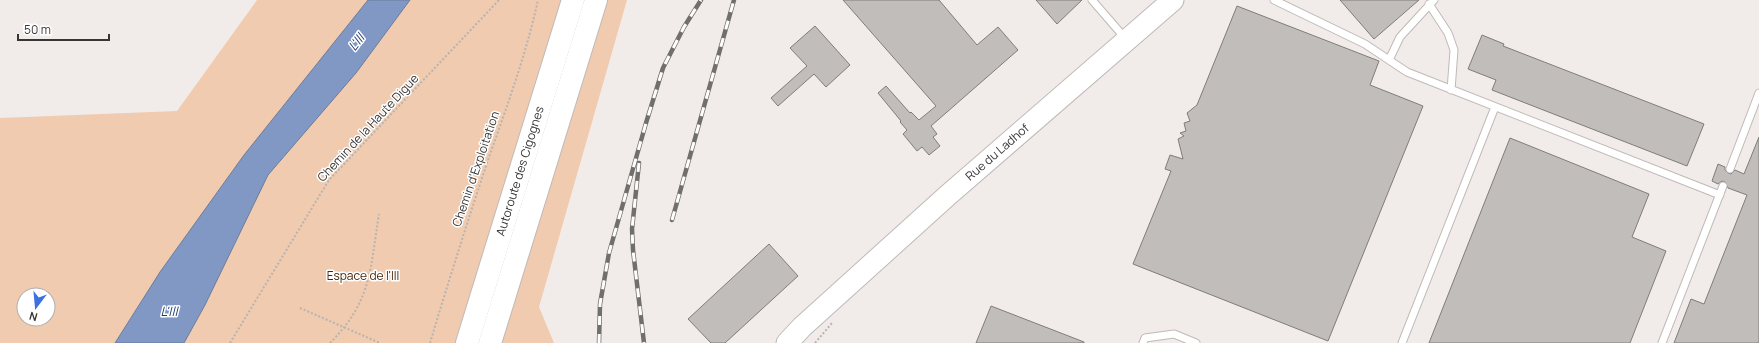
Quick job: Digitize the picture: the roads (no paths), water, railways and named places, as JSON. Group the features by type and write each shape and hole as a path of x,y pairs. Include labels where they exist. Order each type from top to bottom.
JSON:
{"highway":[{"name":"Autoroute des Cigognes","path":"467,343 573,0"},
{"name":"Autoroute des Cigognes","path":"490,343 596,0"}],"main road":[{"name":"Rue du Ladhof","path":"787,343 824,307 942,201 1127,40 1168,2"},
{"name":"Rue du Ladhof","path":"794,343 824,307"}],"lane":[{"path":"1092,0 1127,40"},
{"path":"1274,0 1365,44 1407,72 1720,195"},
{"path":"1388,60 1400,37 1432,2 1448,33 1454,50 1451,90"},
{"path":"1730,168 1759,93"},
{"path":"1402,343 1495,107"},
{"path":"1662,343 1723,186"},
{"path":"1143,343 1145,338 1174,334 1196,343"}],"water":[{"name":"L'Ill","path":"368,0 410,0 356,73 268,175 205,305 184,343 115,343 160,272 244,155"}],"railway":[{"path":"599,343 600,304 609,253 646,123 663,68 684,27 701,0"},
{"path":"672,220 734,0"},
{"path":"639,163 632,229 633,250 644,343"}],"park label":[{"name":"Espace de l'Ill","path":"363,276"}]}
